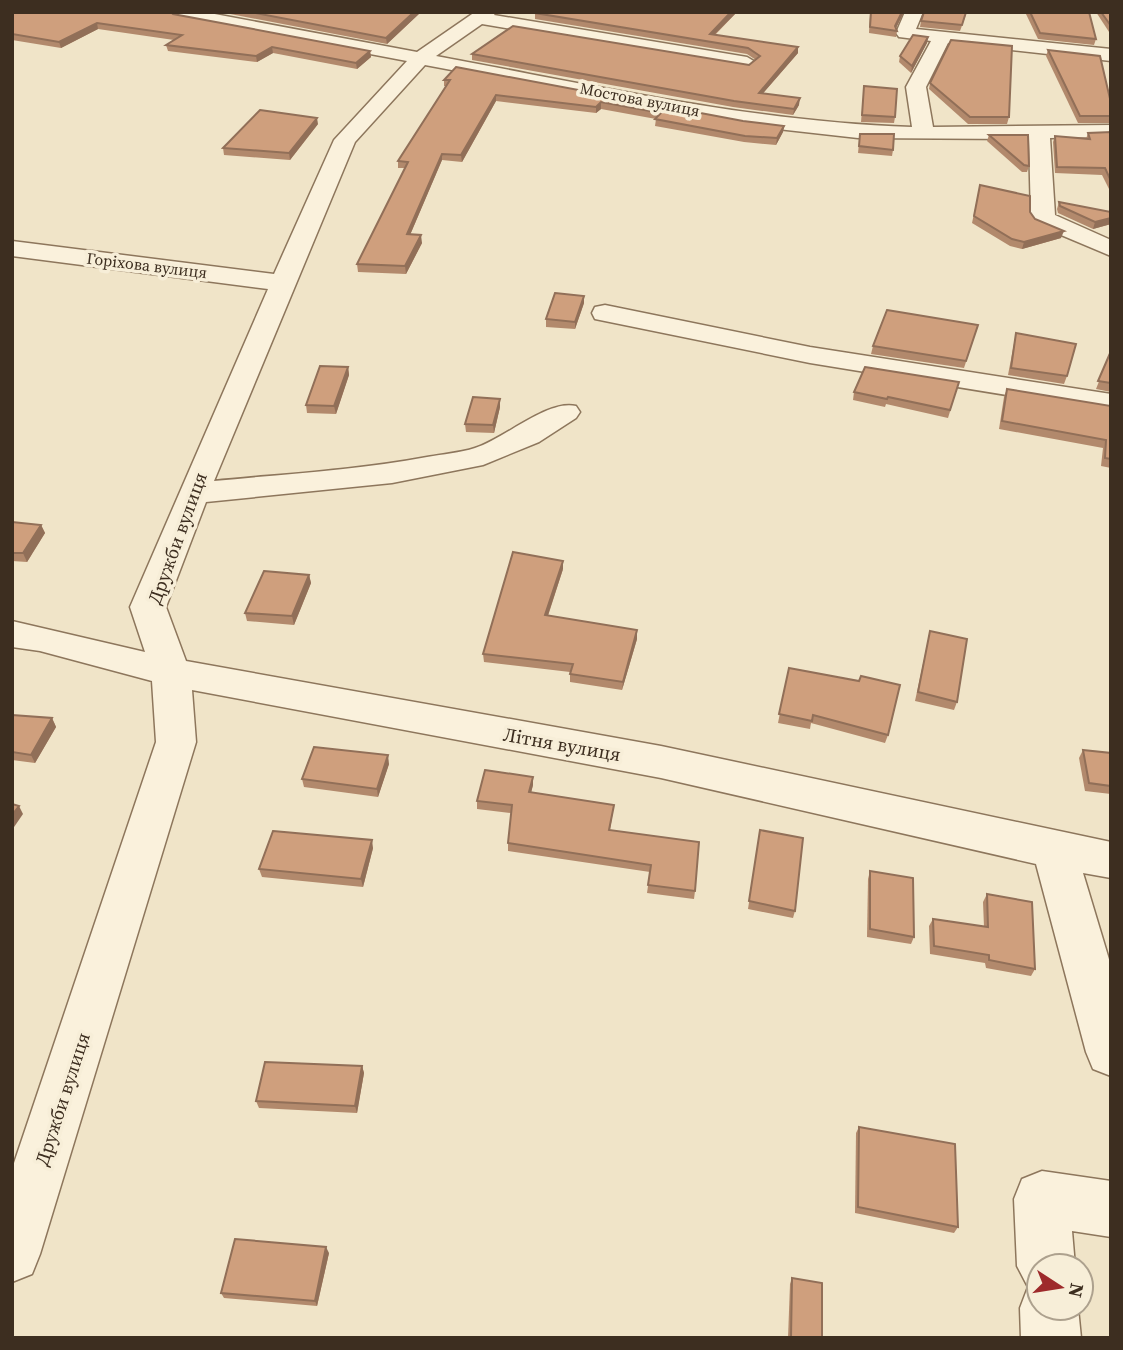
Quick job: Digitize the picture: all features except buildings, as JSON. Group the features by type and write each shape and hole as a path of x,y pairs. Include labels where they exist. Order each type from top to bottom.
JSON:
{"street":[{"path":"914,12 905,33 1111,55"},
{"name":"Мостова вулиця","path":"180,13 743,119 858,132 924,134 1111,131"},
{"path":"483,15 747,63"},
{"name":"Дружби вулиця","path":"12,1254 176,742 171,673 148,607 281,283 345,140 422,57 483,15"},
{"path":"924,134 916,86 942,38"},
{"path":"1038,131 1043,219 1111,250"},
{"name":"Горіхова вулиця","path":"12,248 281,283"},
{"path":"605,313 810,355 1111,403"},
{"path":"193,493 392,473 482,456 528,435 565,412"},
{"name":"Літня вулиця","path":"12,635 40,638 171,673 661,762 1054,850 1111,860"},
{"path":"1054,850 1111,1052"},
{"path":"1045,1252 1042,1199 1111,1209"}]}
